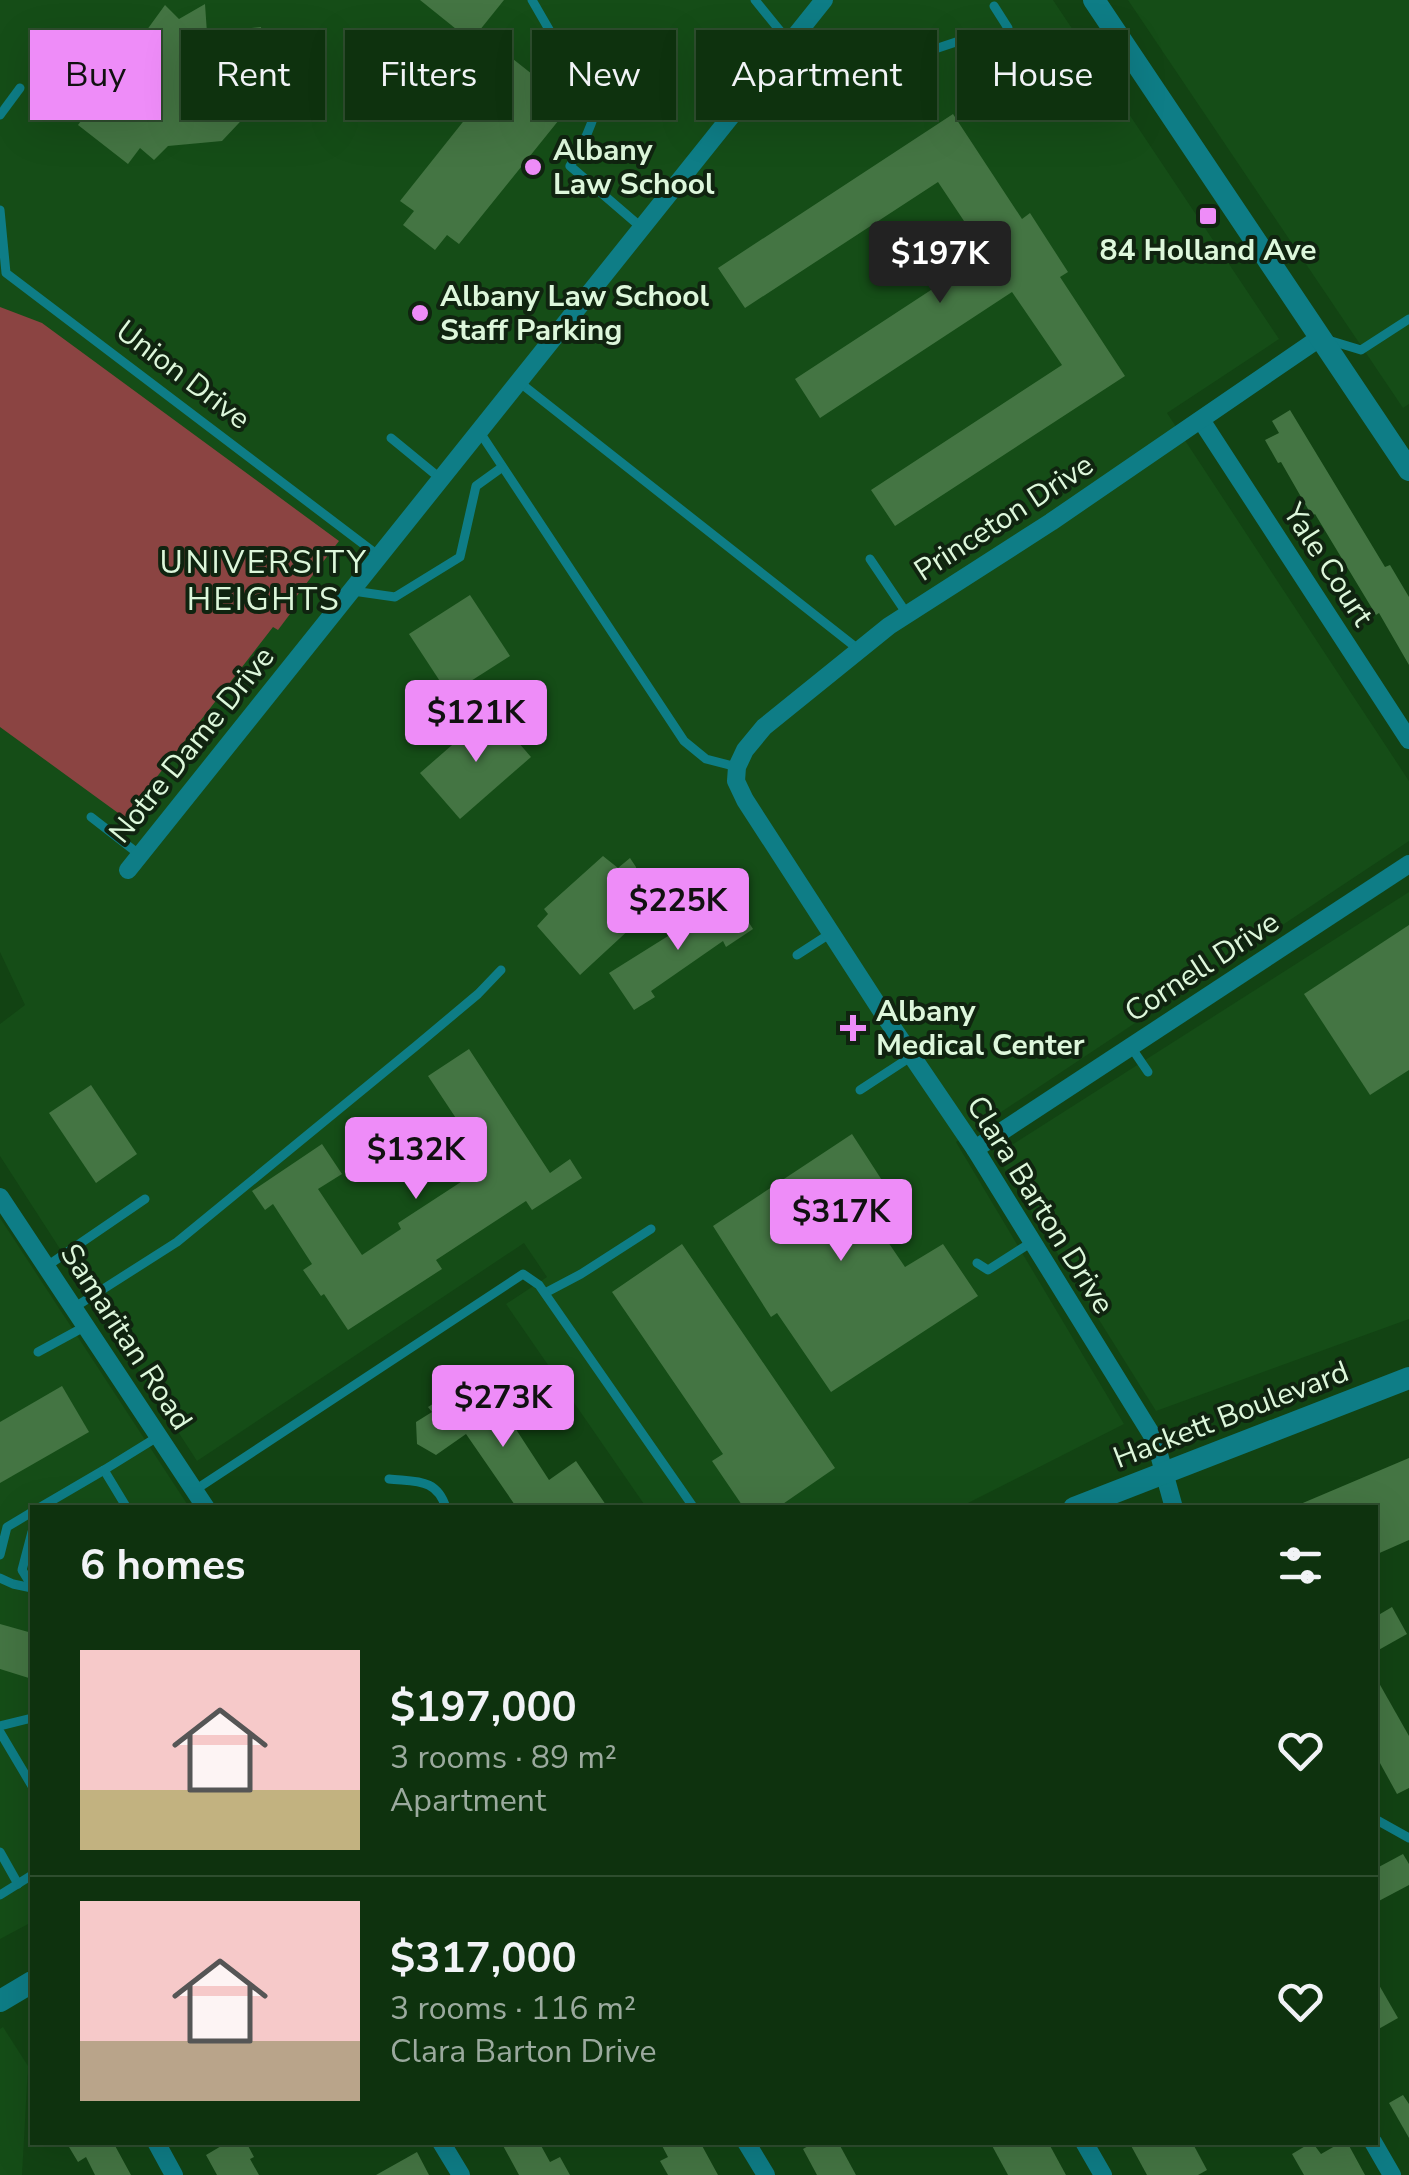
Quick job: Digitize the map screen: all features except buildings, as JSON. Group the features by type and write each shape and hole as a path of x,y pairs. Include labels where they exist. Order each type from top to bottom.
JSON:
{"street":[{"name":"Notre Dame Drive","path":"800,30 824,0"},
{"path":"1094,0 1409,470"},
{"name":"Notre Dame Drive","path":"134,862 728,120"},
{"name":"Princeton Drive","path":"736,768 764,727 907,614 1321,337"},
{"name":"Yale Court","path":"1201,420 1409,740"},
{"name":"Clara Barton Drive","path":"736,768 736,781 745,800 975,1149 1156,1440 1173,1505"},
{"name":"Cornell Drive","path":"975,1149 1409,864"},
{"name":"Samaritan Road","path":"1,1199 204,1505"},
{"name":"Hackett Boulevard","path":"1082,1505 1409,1378"},
{"path":"3,1992 30,1983"},
{"path":"158,2145 174,2175"},
{"path":"443,2145 461,2175"},
{"path":"748,2145 766,2175"},
{"path":"1086,2145 1103,2175"},
{"path":"1375,2145 1392,2175"}],"lane":[{"path":"532,0 558,44 604,78 596,114 570,166 642,228"},
{"path":"755,0 779,30"},
{"path":"994,6 1007,30"},
{"path":"0,114 20,88"},
{"name":"Union Drive","path":"0,210 3,274 380,556"},
{"path":"1321,337 1361,350 1409,319"},
{"path":"519,382 860,650"},
{"path":"479,432 684,741 706,759 736,768"},
{"path":"391,438 440,479"},
{"path":"351,591 396,597 460,557 476,486 501,468"},
{"path":"870,559 907,614"},
{"path":"91,817 134,862"},
{"path":"797,954 831,933"},
{"path":"74,1307 177,1242 429,1036 501,970"},
{"path":"1130,1047 1148,1072"},
{"path":"860,1090 912,1056"},
{"path":"47,1266 145,1200"},
{"path":"545,1293 582,1274 650,1228"},
{"path":"977,1263 988,1270 1032,1242"},
{"path":"194,1490 523,1274 545,1293 692,1505"},
{"path":"38,1352 87,1325"},
{"path":"45,1505 159,1436"},
{"path":"104,1470 125,1505"},
{"path":"389,1479 428,1484 441,1492 445,1505"},
{"path":"0,1554 7,1527 30,1513"},
{"path":"30,1540 22,1570 30,1584"},
{"path":"0,1578 30,1587"},
{"path":"30,1719 0,1729 30,1782"},
{"path":"1378,1821 1409,1838"},
{"path":"0,1852 18,1884"},
{"path":"0,1895 30,1876"}],"shaded area":[{"path":"0,0 1053,0 1073,30 957,30 957,120 1128,120 1128,112 1279,339 1167,413 1409,781 1409,841 956,1142 1124,1424 964,1505 645,1505 506,1304 547,1277 524,1243 197,1461 0,1156 0,1024 25,1005 0,952"},
{"path":"1128,0 1409,0 1409,404 1403,408"},
{"path":"0,307 42,323 339,541 289,606 293,610 278,630 273,627 125,818 0,727"},
{"path":"1409,892 1409,1319 1156,1411 996,1155"},
{"path":"0,1218 188,1505 30,1505 30,1923 0,1939"},
{"path":"3,2027 28,2066 22,2175 0,2175"}],"place":[{"name":"Albany Law School","path":"533,167"},
{"name":"84 Holland Ave","path":"1208,216"},
{"name":"Albany Law School Staff Parking","path":"420,313"},
{"name":"Albany Medical Center","path":"853,1028"}],"district":[{"name":"UNIVERSITY HEIGHTS","path":"264,580"}]}
